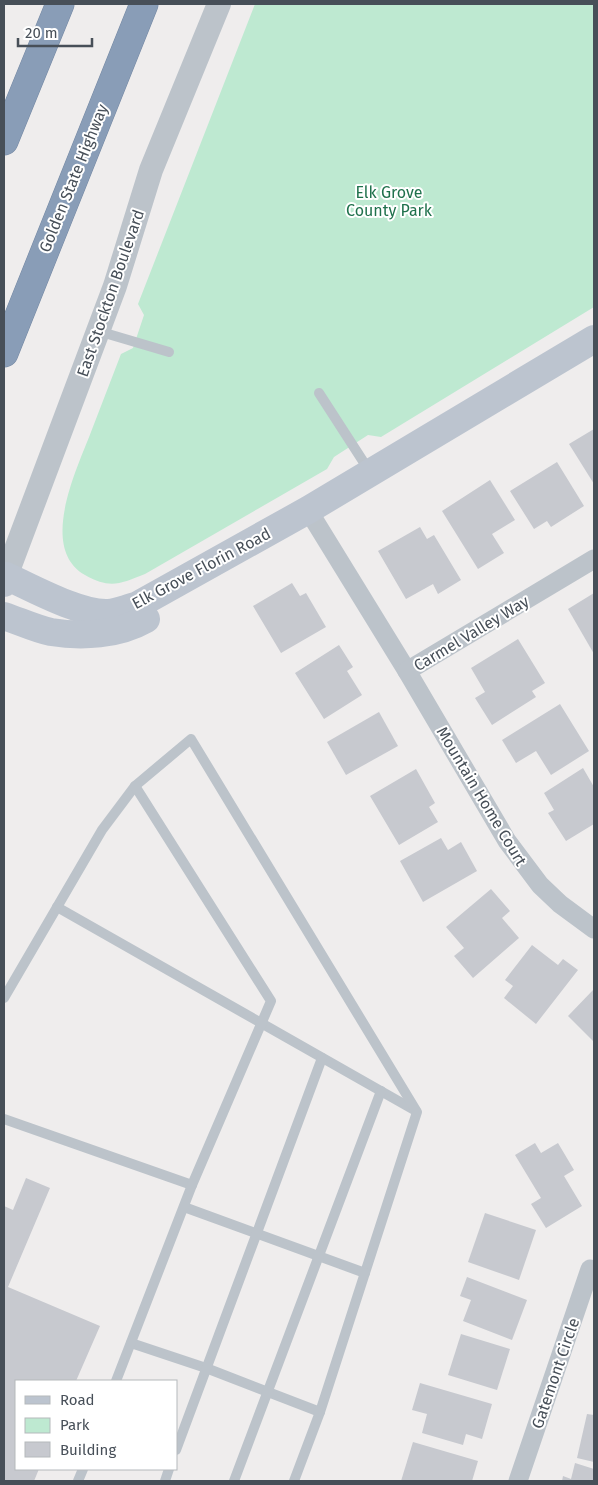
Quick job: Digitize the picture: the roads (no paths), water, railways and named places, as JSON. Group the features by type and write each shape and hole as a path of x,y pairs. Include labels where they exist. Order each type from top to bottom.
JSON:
{"highway":[{"path":"4,141 60,4"},
{"name":"Golden State Highway","path":"4,353 144,4"}],"main road":[{"name":"Elk Grove Florin Road","path":"5,580 81,608 108,613 136,606 308,510 594,339"},
{"name":"Elk Grove Florin Road","path":"4,616 50,632 80,634 110,632 138,624 247,559 308,510"}],"street":[{"name":"East Stockton Boulevard","path":"5,580 115,286 151,170 219,4"},
{"name":"Carmel Valley Way","path":"308,510 407,671 594,559"},
{"name":"Mountain Home Court","path":"407,671 506,841 522,864 560,904 594,929"},
{"name":"Gatemont Circle","path":"518,1481 590,1269 594,1270"}],"lane":[{"path":"98,331 169,352"},
{"path":"319,393 370,472"},
{"path":"4,998 102,830 135,786 191,739 417,1112 320,1412 294,1481"},
{"path":"116,1380 192,1185 271,1001 135,786"},
{"path":"57,908 417,1112"},
{"path":"178,1445 322,1058"},
{"path":"234,1481 381,1091"},
{"path":"4,1119 192,1185"},
{"path":"184,1207 257,1232 365,1273"},
{"path":"131,1343 206,1368 320,1412"}],"park label":[{"name":"Elk Grove County Park","path":"389,201"}]}
